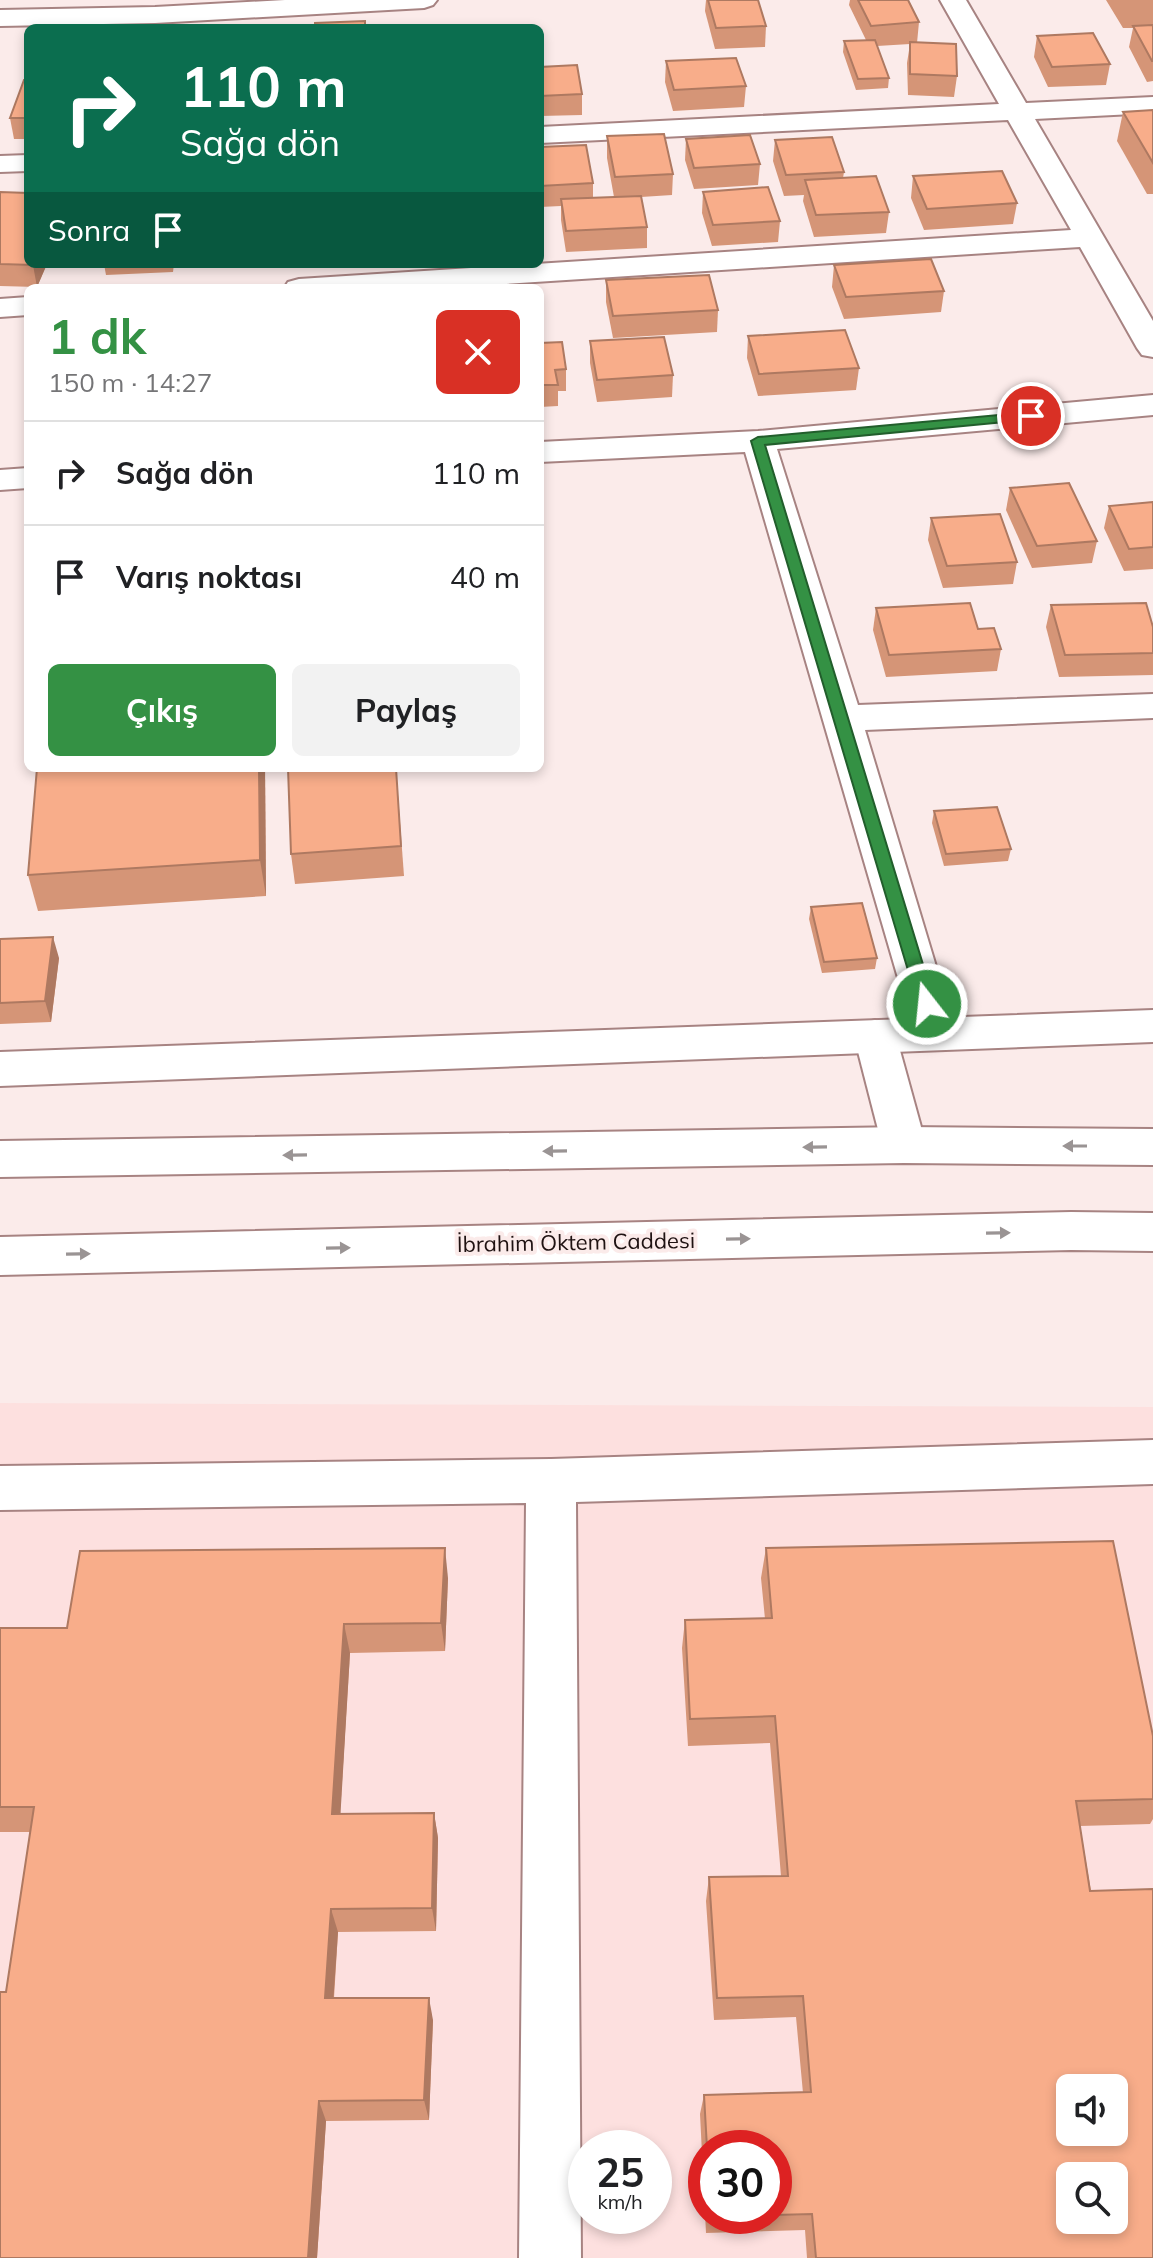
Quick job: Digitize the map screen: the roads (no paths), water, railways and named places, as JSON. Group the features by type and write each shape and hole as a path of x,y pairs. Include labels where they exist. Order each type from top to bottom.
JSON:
{"street":[{"path":"10,19 155,15 317,3 424,0"},
{"path":"953,0 1153,348"},
{"path":"544,135 1153,105"},
{"path":"0,164 24,163"},
{"path":"362,284 1090,238"},
{"path":"0,308 24,306"},
{"path":"544,452 758,441 1153,405"},
{"path":"758,441 935,1033"},
{"path":"0,480 24,478"},
{"path":"843,718 1153,706"},
{"path":"0,1069 1153,1026"},
{"path":"875,1036 904,1145"},
{"path":"0,1159 904,1145 1153,1147"},
{"name":"İbrahim Öktem Caddesi","path":"0,1256 1071,1231 1153,1232"},
{"path":"0,1488 551,1481 1153,1462"},
{"path":"550,2258 551,1481"}]}
